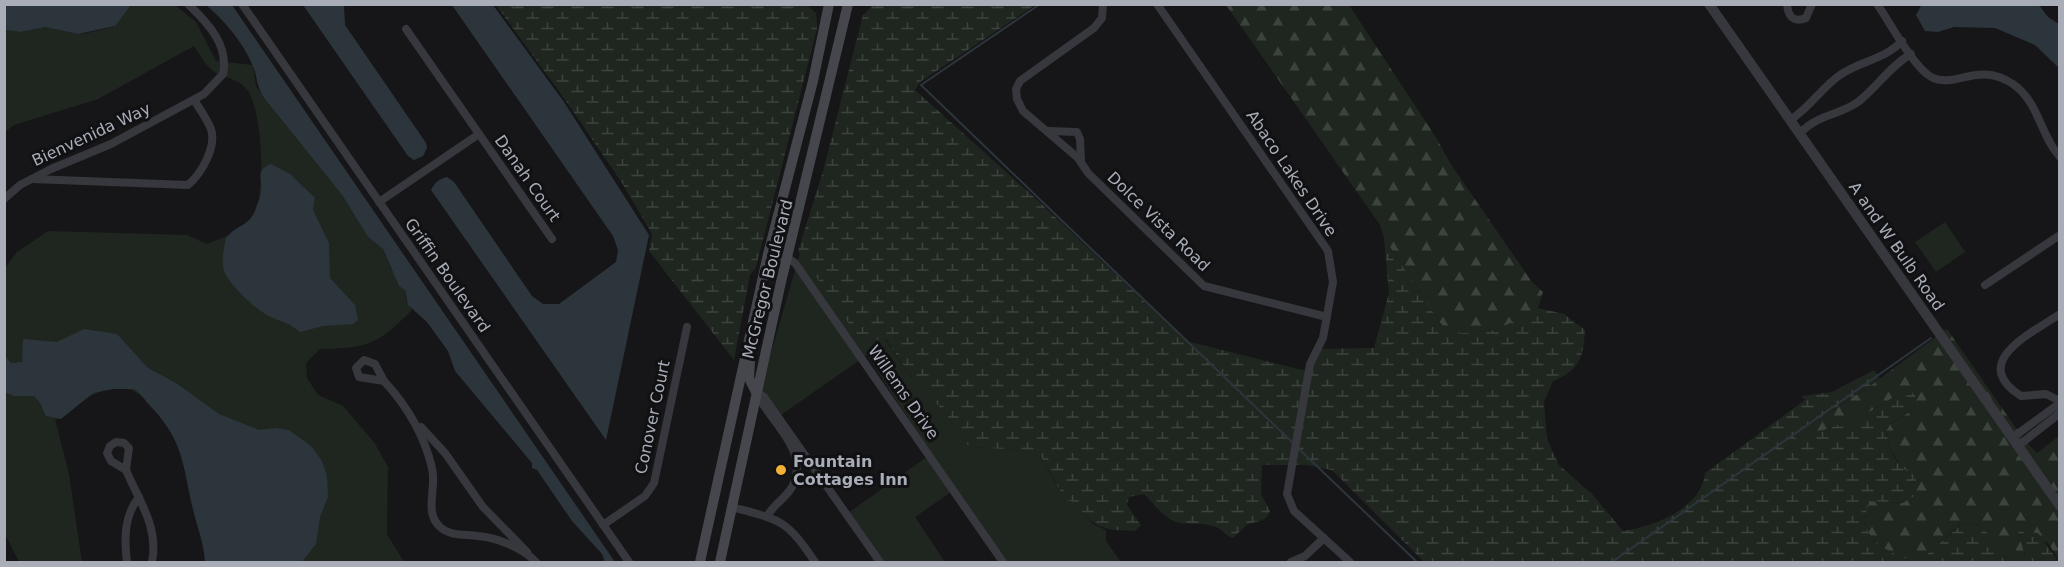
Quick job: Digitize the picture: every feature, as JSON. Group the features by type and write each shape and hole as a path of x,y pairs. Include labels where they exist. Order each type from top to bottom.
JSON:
{"main road":[{"name":"McGregor Boulevard","path":"700,562 756,305 813,81 829,4"},
{"name":"McGregor Boulevard","path":"720,562 756,392 848,4"},
{"path":"756,305 758,316 748,373 751,386 756,392"}],"street":[{"name":"Bienvenida Way","path":"4,199 32,178 137,131 194,100 204,94 223,74 224,56 218,38 206,21 188,4"},
{"name":"Griffin Boulevard","path":"242,4 629,562"},
{"name":"Dolce Vista Road","path":"1103,4 1102,18 1094,28 1025,76 1016,89 1017,99 1023,111 1081,162 1088,172 1204,286 1327,317"},
{"name":"Abaco Lakes Drive","path":"1157,4 1323,242 1333,272 1327,317 1323,338 1310,364 1293,466 1286,488 1287,501 1294,511 1350,562"},
{"name":"A and W Bulb Road","path":"1709,4 2060,506"},
{"path":"1787,4 1787,12 1792,19 1800,21 1806,18 1812,4"},
{"path":"1877,4 1920,68 1932,77 1948,80 1971,74 1986,74 2014,85 2031,104 2060,157"},
{"name":"Danah Court","path":"406,28 552,239"},
{"path":"1790,120 1804,111 1840,75 1883,56 1902,41"},
{"path":"1800,133 1817,118 1855,104 1887,71 1911,54"},
{"path":"32,178 188,185 200,174 210,146 212,132 194,100"},
{"path":"1047,131 1077,132 1080,139 1081,162"},
{"name":"Danah Court","path":"379,202 479,134"},
{"path":"1985,285 2060,235"},
{"path":"768,254 787,258"},
{"name":"Willems Drive","path":"787,258 795,263 810,283 1003,562"},
{"path":"2015,442 2060,402 2046,394 2021,396 2005,380 2001,371 2001,358 2009,348 2060,314"},
{"name":"Conover Court","path":"603,525 645,496 654,483 687,327"},
{"path":"384,381 445,453 472,495 536,562"},
{"path":"756,392 794,449 798,465 789,491 768,516"},
{"path":"756,392 764,397 880,562"},
{"path":"2015,442 2060,413"},
{"path":"417,422 433,472 431,510 439,526 456,535 494,539 529,555"},
{"path":"126,470 153,535 152,562"},
{"path":"127,562 127,522 131,508 139,497"},
{"path":"731,507 768,516 790,529 815,562"},
{"path":"1291,562 1305,556 1324,538"}],"green space":[{"path":"805,4 816,13 817,29 756,267 750,275 734,360 649,251 652,234 622,183 496,5"},
{"path":"131,5 175,5 196,22 216,61 253,65 256,86 264,98 342,195 368,237 383,249 391,269 405,290 406,300 412,310 390,331 361,345 320,349 306,363 307,378 318,395 343,406 374,442 388,467 387,534 404,562 205,562 184,466 176,443 151,406 138,394 125,389 113,389 93,395 65,415 55,419 69,474 82,562 19,562 5,534 5,268 17,252 48,231 187,235 207,244 242,228 251,220 256,209 261,176 261,156 260,136 253,102 244,86 213,71 194,46 98,99 14,125 5,132 5,30 21,32 45,27 78,34 87,33 113,27"},
{"path":"873,5 1035,5 920,82 915,90 1032,195 1186,341 1310,372 1321,349 1374,348 1389,293 1384,238 1440,323 1452,334 1497,330 1538,308 1564,314 1585,330 1583,348 1578,362 1569,372 1553,381 1544,402 1547,439 1559,465 1592,494 1623,531 1661,520 1686,506 1702,485 1705,473 1805,400 1802,396 1832,392 1874,370 1880,379 1792,436 1798,439 1861,417 1899,394 1916,393 1913,410 1891,423 1886,431 1895,458 1903,468 1916,476 1916,495 1903,503 1869,501 1865,520 1870,535 1889,551 1912,561 1925,556 1962,524 1981,525 2005,557 2013,562 1424,562 1332,470 1306,465 1262,465 1261,494 1270,511 1264,519 1247,525 1233,538 1213,526 1176,522 1163,514 1144,494 1129,497 1127,505 1141,525 1135,531 1107,529 1100,526 1088,518 1075,502 1065,500 1042,458 1022,450 969,447 946,414 911,377 886,339 864,341 859,338 798,251 823,171 863,15"},
{"path":"1226,5 1349,5 1437,139 1450,163 1532,282 1543,292 1538,308 1497,330 1452,334 1440,323 1384,238 1380,225"},
{"path":"1945,222 1965,252 1936,272 1915,242"},
{"path":"800,253 864,341 885,339 911,377 946,414 969,447 1022,450 1042,458 1060,492 1075,502 1093,524 1106,530 1106,541 1121,562 1007,562 954,490 915,517 945,562 880,562 848,513 931,454 867,355 781,415 760,391"},
{"path":"1947,329 2025,441 2037,453 2059,436 2059,500 1942,332"},
{"path":"1937,336 2059,512 2059,560 2048,543 2019,531 2025,556 2019,562 2013,561 2002,554 1981,525 1961,524 1925,556 1912,561 1881,546 1869,534 1865,517 1869,501 1902,503 1903,470 1890,448 1886,431 1890,424 1913,410 1916,393 1899,394 1861,417 1798,439 1792,436 1870,386"},
{"path":"2018,531 2038,533 2059,562 2019,562 2025,556"}],"shaded area":[{"path":"5,4 131,5 115,26 78,34 45,27 21,32 5,30"},
{"path":"1922,4 2039,5 2048,17 2059,24 2059,68 2035,45 1995,28 1954,27 1938,32 1925,31 1916,15"},
{"path":"206,5 232,5 615,562 605,562 602,554 572,521 537,470 532,468 532,463 455,371 448,351 427,322 408,305 405,290 399,286 383,249 368,237 342,195 264,98 254,68 243,47 220,18"},
{"path":"303,5 344,5 345,25 426,143 427,148 423,156 414,160 408,156"},
{"path":"452,5 493,5 564,102 649,235 606,440 431,190 439,180 444,178 447,177 454,182 532,296 543,304 559,304 616,262 618,250 613,236"},
{"path":"271,164 290,174 315,198 313,210 329,243 330,278 355,305 358,320 353,324 323,326 300,332 256,307 236,289 224,271 226,238 251,217 261,194 261,172"},
{"path":"84,329 117,334 148,368 176,383 219,414 259,430 276,428 289,430 311,446 322,461 327,476 328,497 320,517 316,544 302,562 205,562 177,444 163,421 134,389 113,389 93,393 61,419 46,416 34,396 14,396 5,392 5,356 11,363 22,362 23,339 57,342"}],"waterway":[{"path":"1040,4 921,85 1294,444"},
{"path":"1612,562 1931,338"},
{"path":"1298,448 1417,562"}],"place":[{"name":"Fountain Cottages Inn","path":"781,470"}]}
